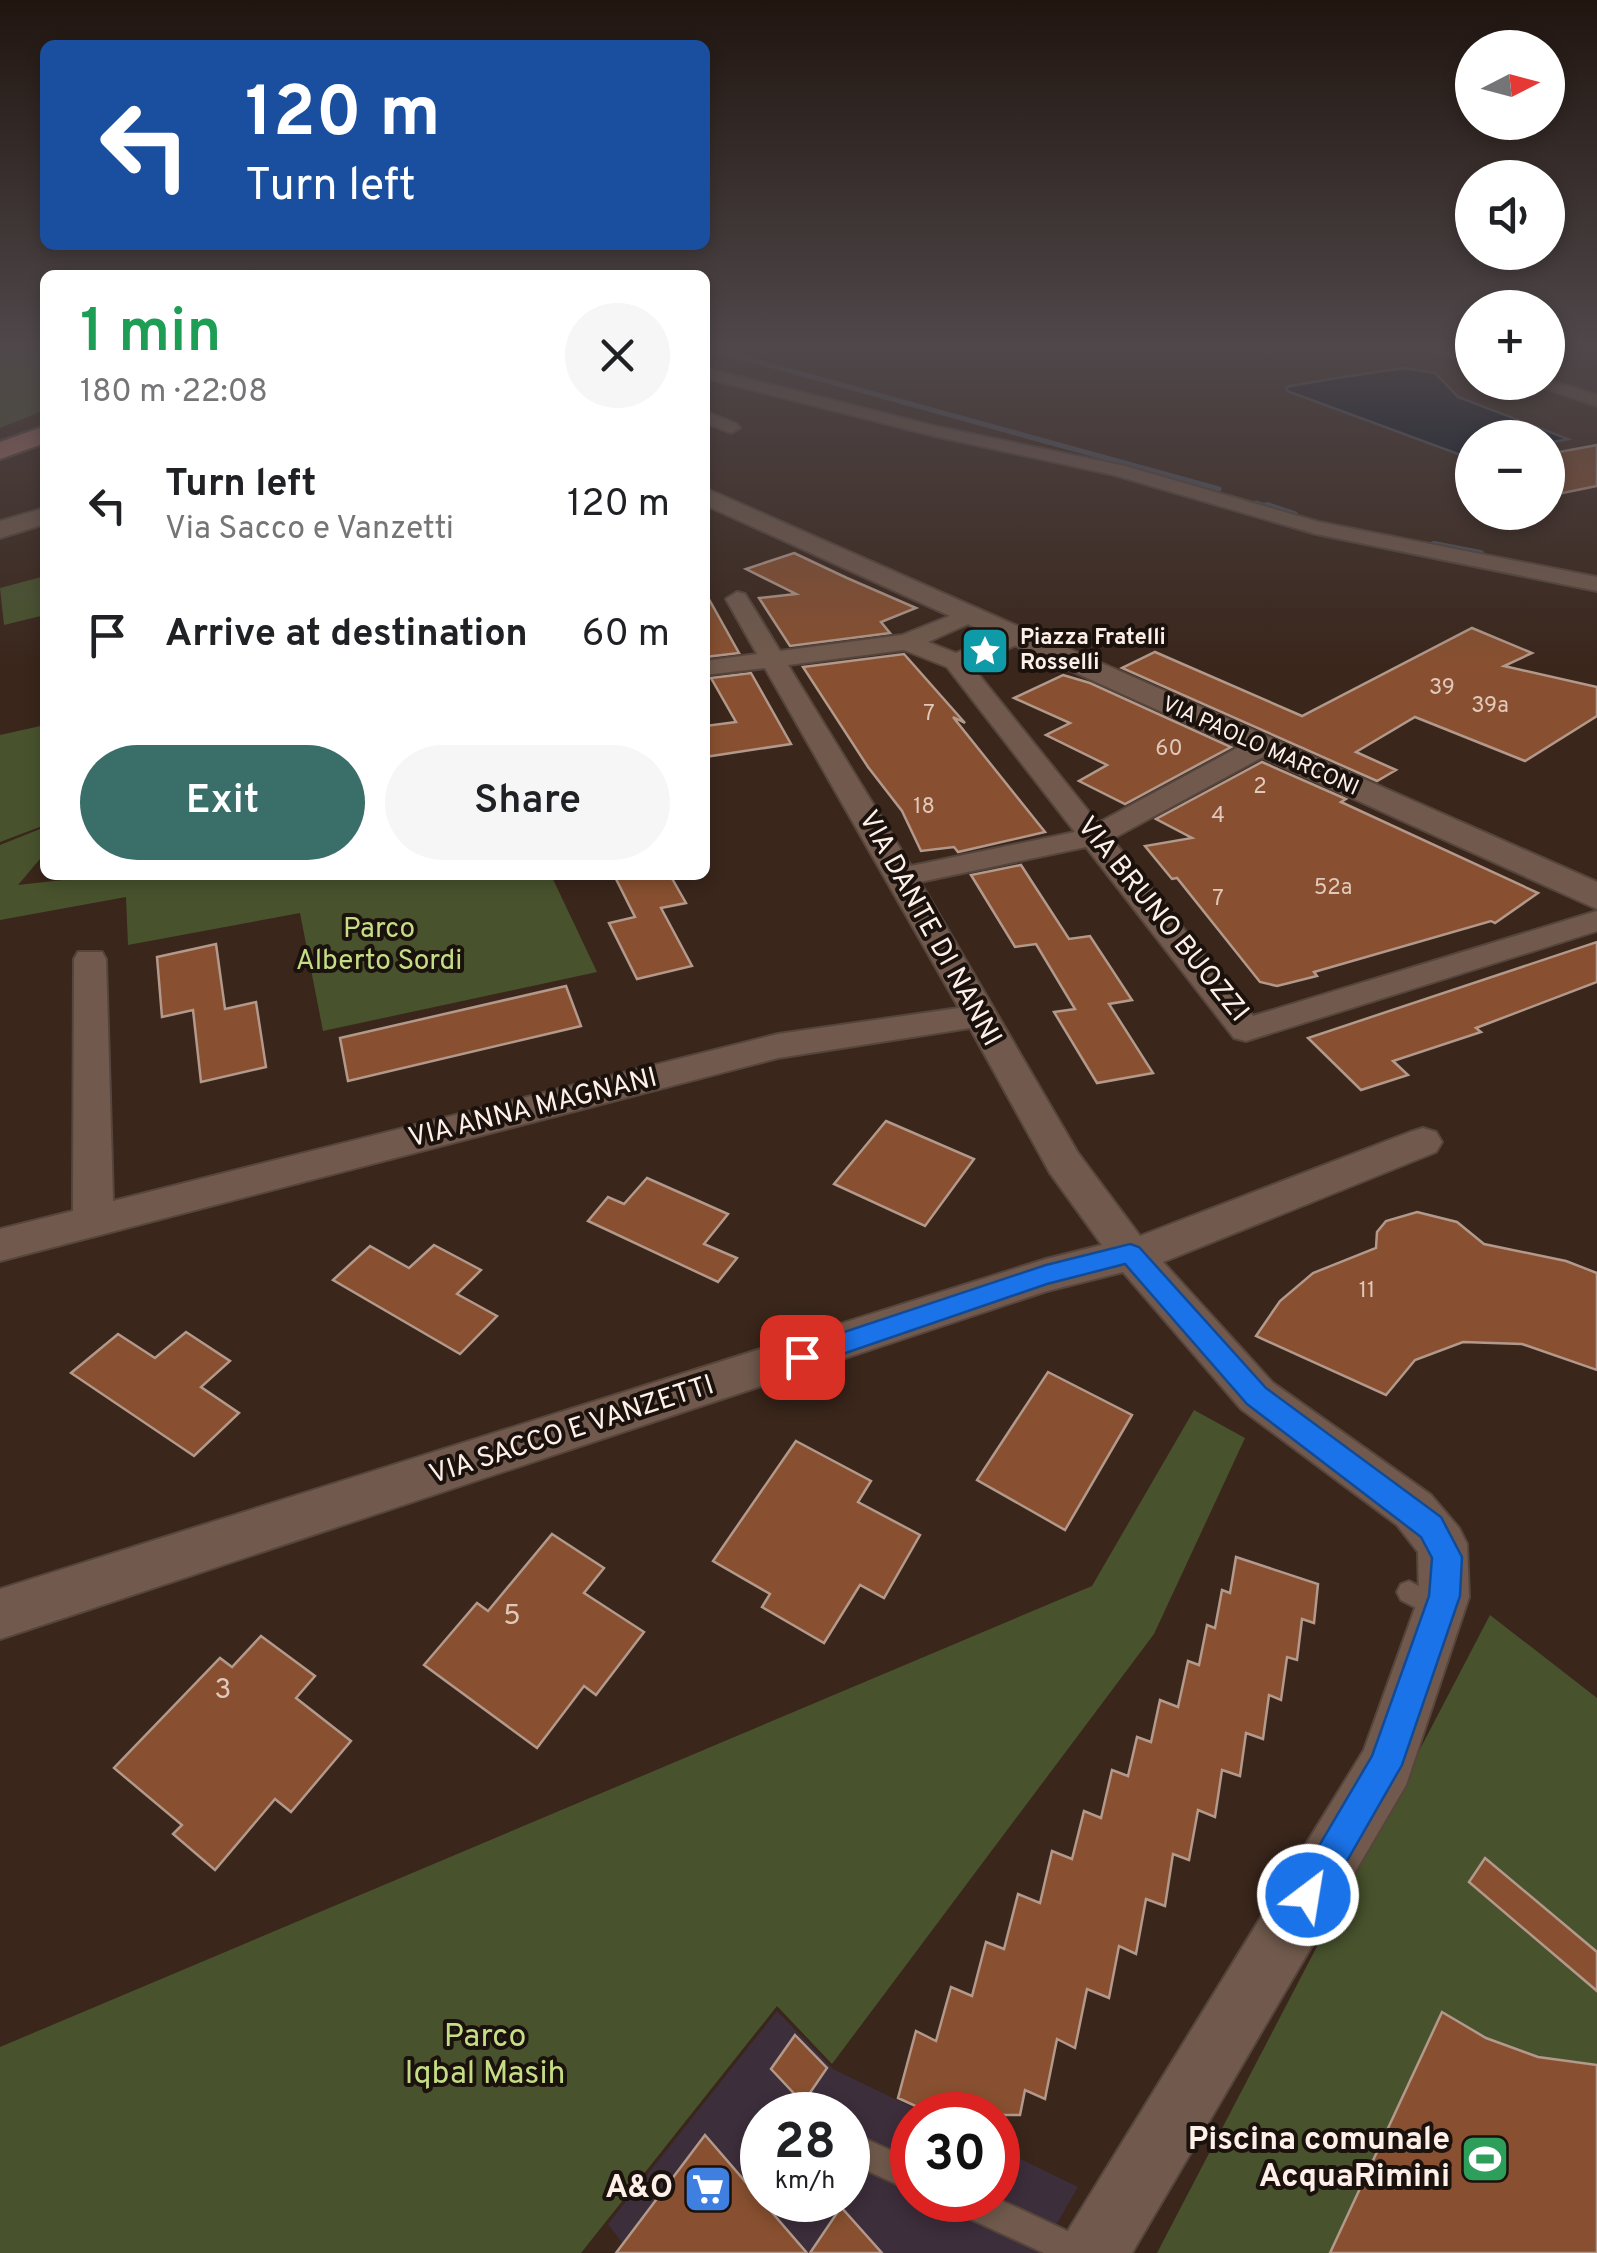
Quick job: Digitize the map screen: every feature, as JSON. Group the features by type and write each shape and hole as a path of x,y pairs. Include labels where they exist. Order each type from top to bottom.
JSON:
{"street":[{"path":"1043,454 1118,470 1316,528 1597,584"},
{"name":"VIA PAOLO MARCONI","path":"710,498 1597,896"},
{"path":"0,530 40,518"},
{"name":"VIA DANTE DI NANNI","path":"737,599 902,877 1064,1163 1130,1254 1257,1396 1431,1527 1447,1557 1424,1601 1386,1765 1093,2253"},
{"path":"710,667 907,642 967,616"},
{"path":"956,662 1015,637"},
{"name":"VIA BRUNO BUOZZI","path":"907,642 956,662 1246,1030 1597,921"},
{"path":"902,877 1094,837 1260,747"},
{"path":"90,959 93,1221"},
{"name":"VIA ANNA MAGNANI","path":"0,1245 778,1046 978,1016"},
{"name":"VIA SACCO E VANZETTI","path":"0,1614 1046,1275 1157,1248 1424,1142"}],"lane":[{"path":"1012,2222 1080,2253"}],"shaded area":[{"path":"777,2011 833,2069 890,2097 890,2222 1020,2222 1020,2159 1078,2187 1040,2253 630,2253 608,2224"}],"green space":[{"path":"40,577 40,616 4,625 0,588"},
{"path":"40,726 40,827 0,842 0,735"},
{"name":"Parco Alberto Sordi","path":"40,829 40,859 18,885 62,880 553,880 597,972 323,1031 300,913 128,945 126,897 0,920 0,845"},
{"name":"Parco Iqbal Masih","path":"1194,1410 1245,1438 1154,1634 832,2064 777,2006 581,2253 0,2253 0,2047 1092,1586"},
{"path":"1490,1615 1597,1698 1597,2253 1157,2253"}],"building":[{"path":"1565,454 1597,454 1597,486 1565,493"},
{"path":"794,553 916,608 881,622 890,633 790,646 759,598 796,594 746,569"},
{"path":"710,601 739,653 710,656"},
{"path":"1472,628 1532,653 1504,666 1597,687 1597,716 1525,761 1415,717 1356,752 1396,770 1377,781 1122,668 1155,652 1302,716"},
{"path":"904,654 965,723 953,717 1045,832 958,852 954,847 921,851 902,811 868,767 803,667"},
{"path":"751,673 791,744 710,756 710,725 736,722 711,678"},
{"path":"1063,675 1090,683 1231,747 1125,804 1079,781 1107,765 1046,735 1070,723 1014,698"},
{"path":"1262,762 1538,893 1495,923 1314,972 1317,976 1277,986 1260,982 1177,878 1172,879 1145,846 1192,838 1156,819"},
{"path":"1021,865 1069,939 1090,936 1132,1000 1109,1004 1153,1073 1097,1083 1054,1012 1075,1009 1036,944 1015,947 971,875"},
{"path":"616,880 673,880 686,903 661,908 692,966 637,979 609,923 635,917"},
{"path":"1597,942 1597,982 1476,1028 1481,1032 1393,1061 1408,1075 1361,1090 1308,1038"},
{"path":"216,944 225,1009 256,1002 266,1067 201,1082 193,1010 162,1017 157,957"},
{"path":"566,986 581,1026 348,1081 340,1038"},
{"path":"886,1121 974,1159 925,1226 834,1184"},
{"path":"647,1178 728,1214 704,1244 737,1258 718,1282 588,1221 608,1197 624,1204"},
{"path":"1417,1212 1457,1222 1484,1244 1566,1261 1597,1273 1597,1370 1522,1344 1463,1342 1415,1360 1386,1395 1256,1336 1280,1301 1313,1273 1376,1248 1377,1232 1386,1221"},
{"path":"434,1245 481,1270 457,1294 497,1316 460,1354 333,1280 370,1246 409,1268"},
{"path":"186,1332 230,1361 201,1387 239,1413 194,1456 71,1373 118,1334 155,1358"},
{"path":"1048,1372 1132,1415 1065,1530 977,1480"},
{"path":"796,1441 871,1481 858,1502 920,1535 884,1598 860,1585 824,1643 762,1607 770,1594 713,1561"},
{"path":"552,1534 604,1568 584,1593 644,1632 596,1695 584,1686 537,1748 424,1665 477,1603 488,1611"},
{"path":"1236,1557 1318,1584 1314,1623 1302,1619 1297,1660 1287,1657 1281,1700 1269,1695 1263,1739 1246,1733 1240,1776 1222,1770 1215,1817 1198,1810 1189,1860 1173,1854 1165,1906 1146,1899 1136,1954 1119,1946 1109,1998 1087,1989 1075,2048 1057,2039 1045,2099 1025,2090 1020,2115 1020,2092 900,2092 916,2031 936,2041 951,1987 972,1996 986,1942 1004,1949 1018,1894 1040,1903 1052,1851 1072,1859 1084,1811 1101,1818 1112,1770 1128,1776 1137,1737 1151,1742 1160,1700 1178,1707 1188,1661 1199,1665 1207,1625 1215,1628 1222,1590 1230,1593"},
{"path":"261,1636 315,1676 296,1698 351,1741 291,1812 275,1799 215,1870 173,1834 182,1825 114,1768 220,1658 232,1667"},
{"path":"1485,1858 1597,1952 1597,1991 1469,1882"},
{"name":"Piscina comunale AcquaRimini","path":"1442,2012 1486,2038 1538,2057 1597,2065 1597,2253 1330,2253"},
{"path":"795,2035 827,2068 811,2092 793,2092 771,2069"},
{"name":"A&O","path":"705,2135 740,2175 740,2222 780,2222 807,2253 616,2253"},
{"path":"831,2222 854,2222 882,2253 810,2253"}],"waterway":[{"path":"1093,454 1219,489"},
{"path":"1256,503 1275,509"},
{"path":"1267,506 1294,515"},
{"path":"1434,545 1480,554"}],"place":[{"name":"Piazza Fratelli Rosselli","path":"985,651"},
{"name":"Piscina comunale AcquaRimini","path":"1485,2159"},
{"name":"A&O","path":"708,2189"}],"route":[{"path":"802,1357 1046,1275 1130,1254 1257,1396 1414,1510 1431,1527 1447,1557 1444,1596 1386,1765 1308,1895"}]}
